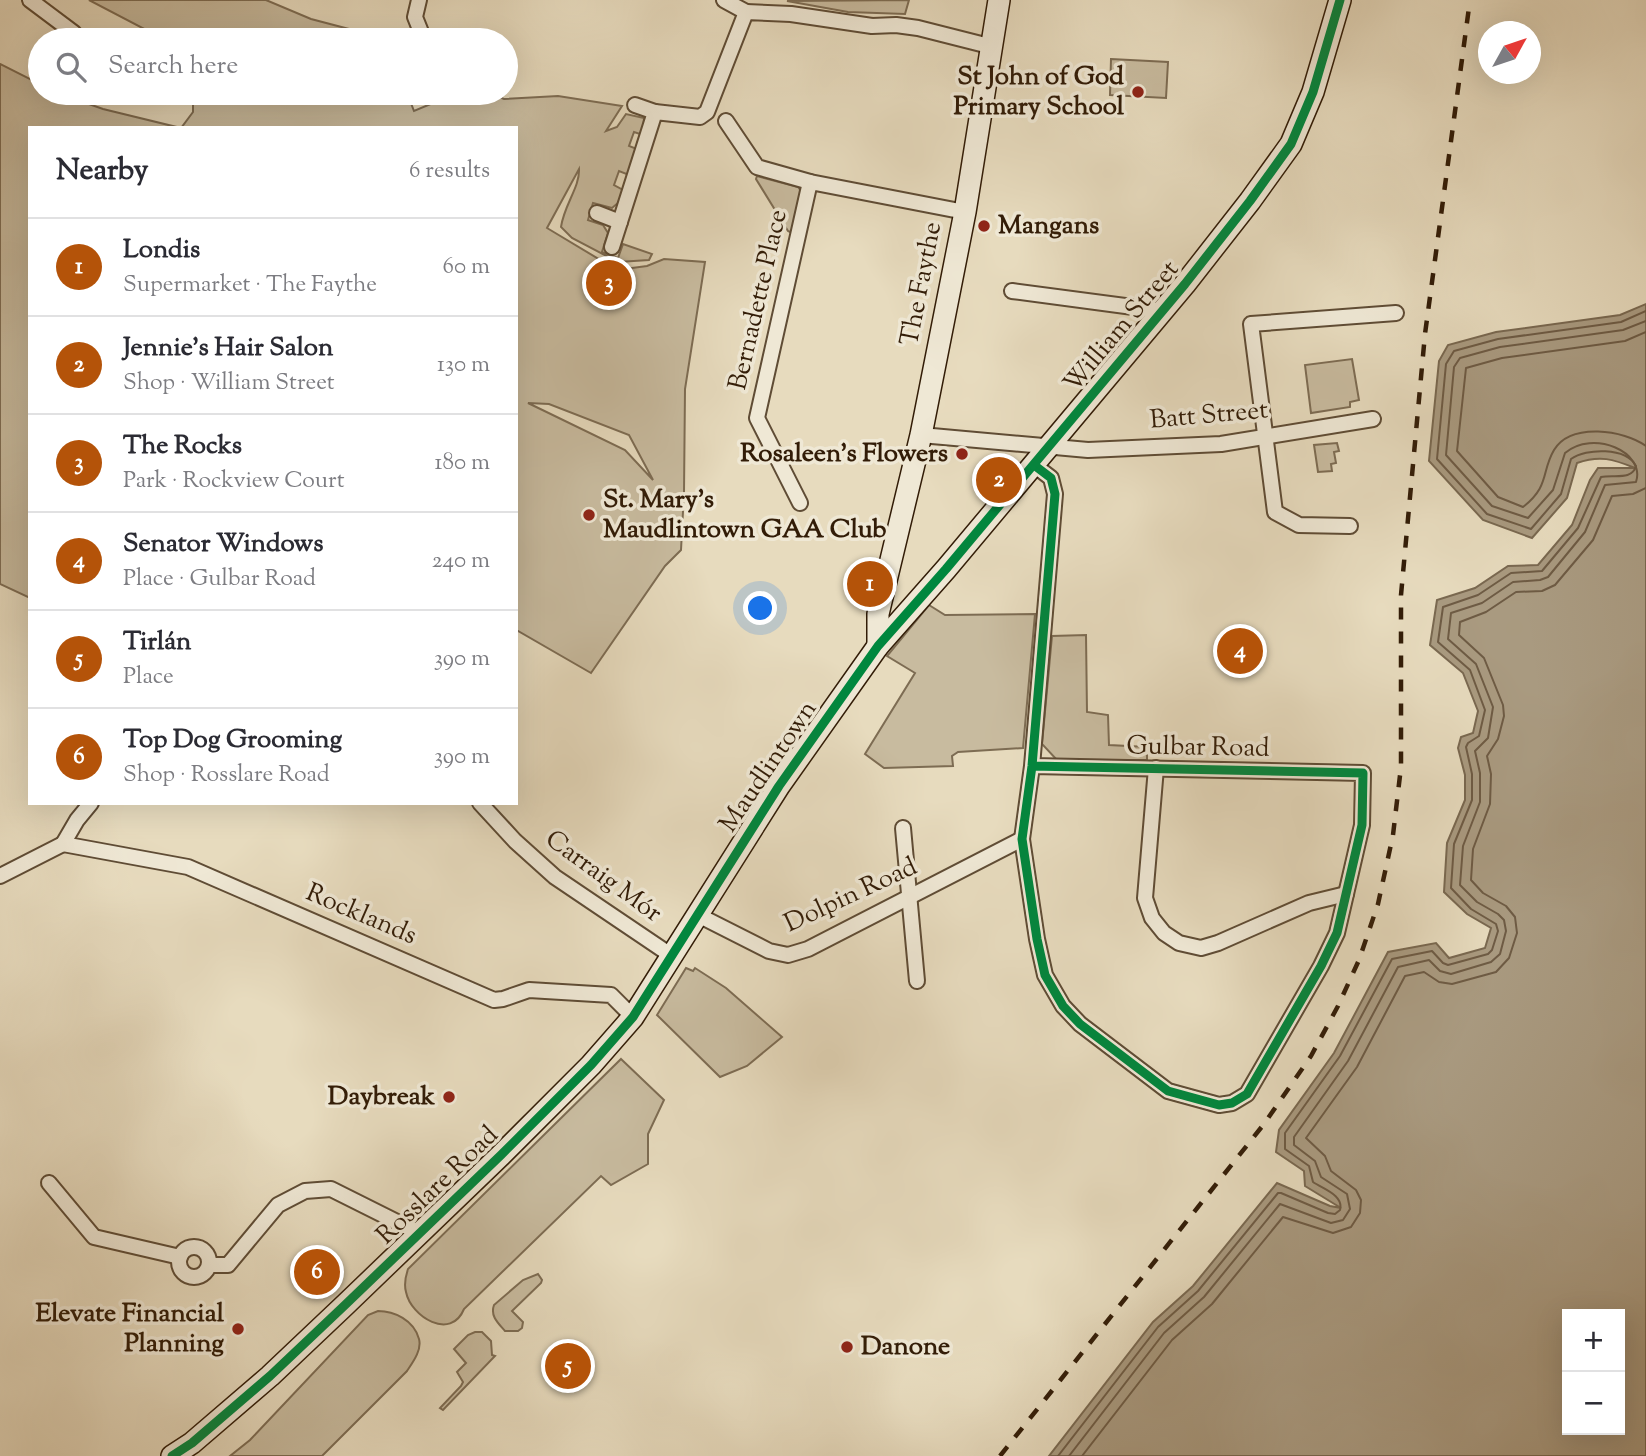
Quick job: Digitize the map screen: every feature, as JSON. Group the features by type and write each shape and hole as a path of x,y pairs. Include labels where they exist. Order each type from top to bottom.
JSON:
{"main road":[{"name":"The Faythe","path":"878,646 878,614 921,435 965,212 999,0"},
{"name":"William Street","path":"878,646 1163,311 1224,236 1291,144 1312,92 1340,0"},
{"path":"887,576 898,595 913,606"},
{"name":"Maudlintown","path":"698,915 779,786 878,646"},
{"name":"Rosslare Road","path":"172,1456 192,1443 270,1376 591,1065 633,1017 698,915"}],"street":[{"path":"30,0 67,28"},
{"path":"419,0 415,17 419,28"},
{"path":"724,0 746,12 791,14 872,26 918,28 993,47"},
{"path":"635,105 655,112 700,117 707,112 746,12"},
{"path":"612,247 655,112"},
{"name":"Bernadette Place","path":"726,121 757,167 810,182 965,212"},
{"name":"Bernadette Place","path":"800,503 757,418 810,182"},
{"path":"597,213 620,222"},
{"path":"1012,291 1163,311"},
{"path":"1350,526 1300,524 1275,512 1251,324 1396,313"},
{"name":"Batt Street","path":"921,435 1088,450 1222,444 1373,419"},
{"path":"1034,465 1051,478 1055,494 1032,766 1023,839 1045,975 1063,1006 1080,1024 1168,1091 1219,1105 1232,1103 1247,1094 1321,966 1337,933 1346,894 1309,903 1201,948 1179,943 1164,933 1152,918 1145,898 1156,768"},
{"name":"Gulbar Road","path":"1032,766 1363,773 1362,825 1346,894"},
{"path":"0,876 63,845 90,805"},
{"name":"Carraig Mór","path":"482,805 514,841 555,877 672,956"},
{"path":"903,828 918,981"},
{"name":"Dolpin Road","path":"698,915 769,951 788,955 808,949 1023,839"},
{"name":"Rocklands","path":"63,845 188,867 494,1000 529,990 611,995 633,1017"},
{"path":"50,1183 94,1237 180,1257"},
{"path":"209,1265 228,1265 278,1205 305,1191 331,1189 419,1233"},
{"path":"196,1247 208,1255 209,1265 200,1276 191,1276 180,1267 180,1257 186,1250 196,1247"}],"shaded area":[{"path":"89,0 266,0 311,19 345,28 143,28"},
{"path":"909,0 905,14 848,12 787,1"},
{"path":"1111,59 1168,62 1166,98 1110,95"},
{"path":"0,64 28,78 28,105 92,105 173,126 28,126 28,597 0,584"},
{"path":"558,96 622,106 606,131 617,127 626,114 644,118 643,135 634,132 629,146 637,149 629,175 619,171 614,185 623,190 618,203 612,208 593,203 588,220 603,225 608,233 602,252 618,258 623,244 652,254 649,260 618,262 572,238 561,227 577,183 579,169 547,228 617,270 647,266 664,259 705,262 685,389 681,550 665,566 591,673 518,631 518,126 182,126 193,112 193,105 412,105 414,111 428,105 518,105 518,98","holes":["528,403 549,404 629,435 653,480 625,450"]},
{"path":"757,176 798,187 801,191 794,234 788,231 756,179"},
{"path":"1352,359 1359,400 1350,402 1350,407 1311,413 1305,365"},
{"path":"1337,443 1339,451 1334,452 1336,463 1331,464 1332,471 1318,472 1314,445"},
{"path":"929,605 945,615 1035,614 1023,748 958,752 952,756 953,766 884,768 865,754 915,673 887,656"},
{"path":"1086,635 1087,712 1108,715 1109,745 1147,747 1147,760 1057,760 1042,744 1052,636"},
{"path":"686,968 693,971 695,968 726,988 782,1037 747,1066 720,1077 657,1015"},
{"path":"621,1059 664,1100 648,1134 648,1164 611,1185 601,1176 464,1309 458,1318 441,1324 423,1317 415,1310 406,1292 408,1269"},
{"path":"538,1274 541,1283 512,1311 523,1322 522,1328 518,1331 505,1331 494,1316 494,1305 523,1280"},
{"path":"378,1311 397,1315 413,1327 420,1343 418,1352 407,1371 322,1456 230,1456 250,1440 368,1315"},
{"path":"475,1332 482,1332 491,1341 492,1355 495,1356 443,1410 440,1408 463,1382 457,1372 466,1363 454,1349"}],"water":[{"path":"1646,304 1646,1456 1049,1456 1153,1322 1193,1286 1277,1183 1330,1206 1341,1208 1305,1186 1304,1171 1276,1152 1279,1130 1334,1053 1388,952 1436,943 1449,958 1485,948 1491,928 1467,914 1444,892 1447,843 1465,800 1465,775 1458,748 1461,737 1473,733 1478,711 1463,673 1430,645 1437,600 1475,588 1508,566 1538,565 1572,525 1590,480 1598,468 1635,468 1606,459 1577,463 1567,498 1532,538 1483,520 1429,461 1439,361 1448,345 1496,332 1620,315"}],"railway":[{"path":"1000,1456 1264,1124 1311,1056 1359,960 1378,904 1393,835 1401,767 1401,595 1425,334 1470,0"}],"cycle path":[{"path":"172,1456 192,1443 270,1376 345,1305 501,1155 591,1065 633,1017 779,786 878,646 1185,284 1291,144 1313,92 1340,0"},
{"path":"1032,766 1363,773 1362,825 1337,933 1321,966 1247,1094 1232,1103 1219,1105 1168,1091 1080,1024 1063,1006 1045,975 1022,839 1032,766 1055,494 1051,478 1034,465"}],"place":[{"name":"St John of God Primary School","path":"1138,92"},
{"name":"Mangans","path":"984,226"},
{"name":"The Rocks","path":"609,283"},
{"name":"Rosaleen's Flowers","path":"962,454"},
{"name":"Jennie's Hair Salon","path":"999,480"},
{"name":"St. Mary's Maudlintown GAA Club","path":"589,515"},
{"name":"Londis","path":"870,584"},
{"name":"Senator Windows","path":"1240,651"},
{"name":"Daybreak","path":"449,1097"},
{"name":"Top Dog Grooming","path":"317,1272"},
{"name":"Elevate Financial Planning","path":"238,1329"},
{"name":"Danone","path":"847,1347"},
{"name":"Tirlán","path":"568,1366"}]}
